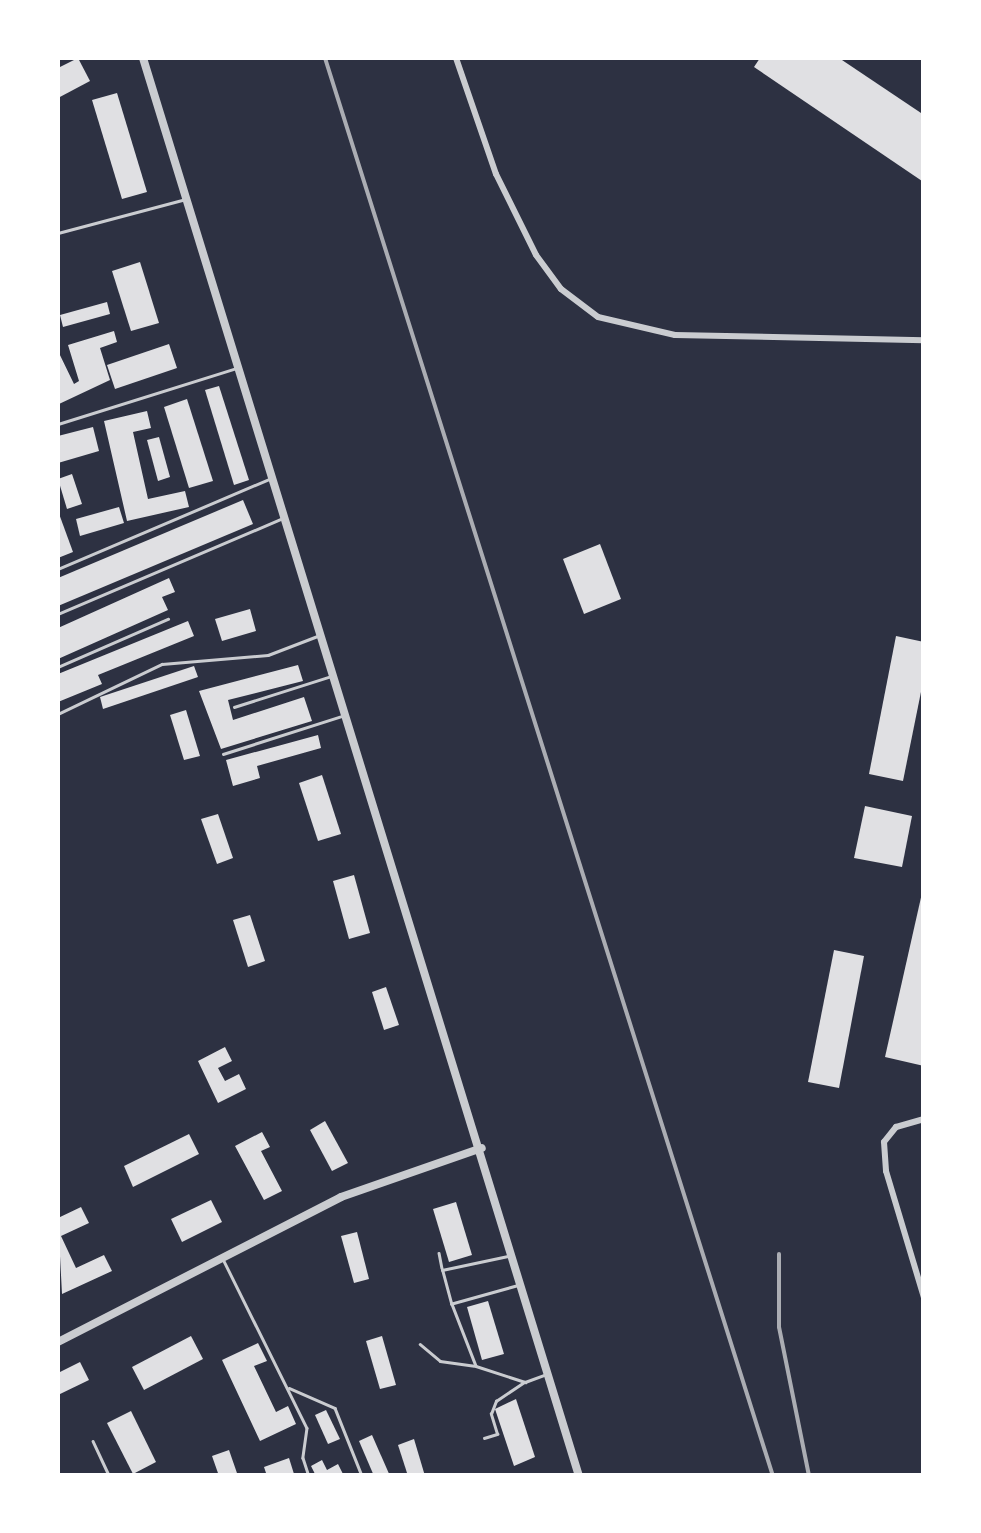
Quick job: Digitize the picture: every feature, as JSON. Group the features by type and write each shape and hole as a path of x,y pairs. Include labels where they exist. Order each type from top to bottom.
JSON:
{"street":[{"path":"143,58 182,200 239,368 482,1148 579,1476"},
{"path":"456,58 496,174 536,255 562,289 598,317 675,335 924,340"},
{"path":"924,1119 896,1127 884,1142 886,1171 924,1298"},
{"path":"58,1342 341,1198 482,1148"}],"lane":[{"path":"58,233 182,200"},
{"path":"58,424 239,368"},
{"path":"58,569 273,478"},
{"path":"58,614 284,518"},
{"path":"58,667 168,620"},
{"path":"58,714 162,664 268,656 321,634"},
{"path":"234,707 334,675"},
{"path":"223,754 346,715"},
{"path":"438,1254 476,1366"},
{"path":"442,1270 511,1255"},
{"path":"224,1260 307,1428 303,1458 308,1476"},
{"path":"452,1304 520,1285"},
{"path":"420,1344 440,1361 476,1366 526,1382"},
{"path":"484,1438 497,1434 491,1414 496,1401 526,1382 548,1374"},
{"path":"288,1388 335,1408 362,1476"},
{"path":"93,1441 109,1476"}],"building":[{"path":"78,58 90,81 58,98 58,68"},
{"path":"760,58 839,58 924,115 922,181 754,67"},
{"path":"117,93 147,192 122,199 92,100"},
{"path":"140,262 159,323 131,331 112,271"},
{"path":"107,302 110,314 63,327 60,315"},
{"path":"114,331 117,342 100,348 110,380 59,404 58,351 74,384 79,381 68,345"},
{"path":"169,344 177,368 115,389 107,365"},
{"path":"219,386 249,480 234,485 205,390"},
{"path":"187,399 213,481 189,488 164,407"},
{"path":"147,411 151,428 133,432 148,499 185,491 189,507 127,521 104,421"},
{"path":"93,427 99,451 58,463 58,436"},
{"path":"159,437 170,477 158,481 147,440"},
{"path":"72,474 82,504 67,509 58,479"},
{"path":"243,500 253,524 58,606 58,578"},
{"path":"119,507 124,523 80,536 76,519"},
{"path":"58,511 73,552 58,558"},
{"path":"600,544 621,599 584,614 563,559"},
{"path":"169,578 175,592 162,597 168,610 58,659 58,628"},
{"path":"250,609 256,631 222,641 215,619"},
{"path":"188,621 194,636 98,675 102,684 58,702 58,674"},
{"path":"896,636 924,642 924,677 903,781 869,774"},
{"path":"298,665 303,681 228,700 233,720 304,697 312,721 221,749 199,691"},
{"path":"194,666 198,677 103,709 100,697"},
{"path":"186,710 200,756 184,760 170,715"},
{"path":"318,735 321,748 257,766 260,778 233,786 226,760"},
{"path":"322,775 341,834 318,841 299,783"},
{"path":"865,806 912,816 902,867 854,858"},
{"path":"218,814 233,858 217,864 201,819"},
{"path":"354,875 370,933 349,939 333,881"},
{"path":"924,893 924,1066 885,1057"},
{"path":"250,915 265,961 248,967 233,920"},
{"path":"834,950 864,956 839,1088 808,1082"},
{"path":"386,987 399,1025 384,1030 372,992"},
{"path":"225,1047 232,1061 218,1068 225,1081 239,1074 246,1089 218,1103 198,1061"},
{"path":"325,1121 348,1163 332,1171 310,1130"},
{"path":"262,1132 270,1147 261,1151 282,1191 264,1200 235,1146"},
{"path":"189,1134 199,1154 133,1187 124,1166"},
{"path":"211,1200 222,1222 182,1242 171,1219"},
{"path":"456,1202 472,1255 449,1262 433,1209"},
{"path":"81,1207 89,1223 61,1236 76,1268 104,1255 112,1271 62,1294 58,1218"},
{"path":"357,1232 369,1279 354,1283 341,1236"},
{"path":"488,1301 504,1354 482,1360 467,1307"},
{"path":"191,1336 203,1359 144,1390 132,1367"},
{"path":"382,1336 396,1385 380,1389 366,1341"},
{"path":"258,1343 267,1361 254,1366 276,1412 288,1406 296,1424 260,1441 222,1360"},
{"path":"80,1362 89,1380 58,1395 58,1373"},
{"path":"516,1399 535,1457 514,1466 495,1409"},
{"path":"326,1410 340,1439 328,1444 315,1415"},
{"path":"131,1411 156,1462 133,1474 107,1423"},
{"path":"372,1435 390,1476 374,1476 359,1441"},
{"path":"414,1439 425,1476 408,1476 398,1445"},
{"path":"229,1450 238,1476 219,1476 212,1456"},
{"path":"289,1458 294,1474 267,1476 264,1467"},
{"path":"322,1460 327,1470 338,1464 344,1476 316,1476 311,1466"}],"railway":[{"path":"325,58 773,1476"},
{"path":"779,1254 779,1327 809,1476"}]}
